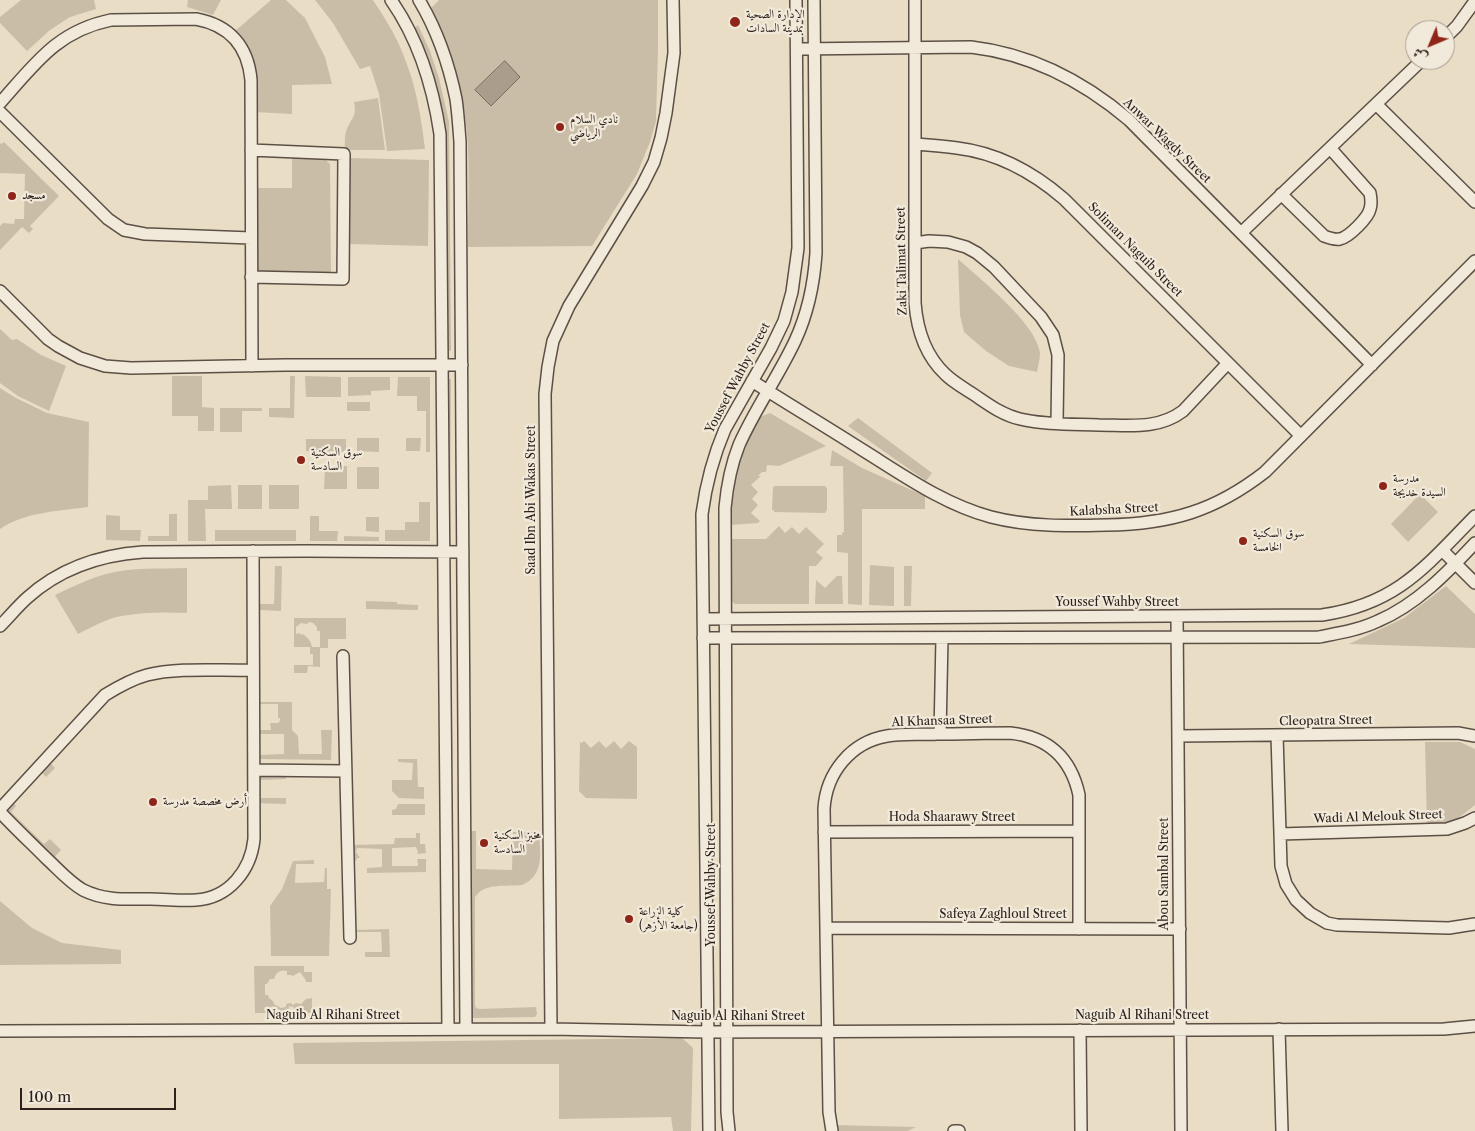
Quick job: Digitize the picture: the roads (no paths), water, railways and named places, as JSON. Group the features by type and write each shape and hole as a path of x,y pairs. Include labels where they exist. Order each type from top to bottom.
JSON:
{"street":[{"path":"392,0 404,18 420,53 433,93 440,134 448,1029"},
{"name":"Saad Ibn Abi Wakas Street","path":"551,1029 545,404 548,367 553,341 569,306 642,186 654,162 666,113 674,53 673,0"},
{"name":"Youssef Wahby Street","path":"709,1131 701,532 703,505 712,462 724,429 781,328 795,278 798,248 796,0"},
{"name":"Youssef Wahby Street","path":"729,1131 727,1112 724,524 726,492 739,446 796,340 808,305 814,279 816,253 814,0"},
{"name":"Zaki Talimat Street","path":"914,0 916,316 928,352 940,368 947,376 1002,413 1021,420 1141,425 1159,423 1183,411 1228,363"},
{"path":"404,18 421,1 443,51 456,100 460,142 466,1029"},
{"path":"1455,28 1475,2"},
{"path":"0,103 56,44 86,26 110,20 196,19 221,28 228,33 240,46 248,62 251,80 252,366"},
{"name":"Anwar Wagdy Street","path":"796,48 971,46 990,49 1031,61 1069,78 1100,97 1128,120 1372,365"},
{"path":"1241,232 1412,70"},
{"path":"1376,104 1475,202"},
{"path":"0,112 108,219 124,230 145,234 251,238"},
{"name":"Soliman Naguib Street","path":"915,144 975,151 1008,162 1038,179 1064,199 1301,436"},
{"path":"1281,194 1324,236 1332,239 1347,236 1366,217 1370,210 1370,193 1330,148"},
{"path":"251,150 344,154 343,280 251,277"},
{"path":"915,243 929,241 948,242 966,247 977,253 990,263 1041,317 1053,335 1058,355 1057,423"},
{"name":"Kalabsha Street","path":"752,381 956,505 1006,520 1040,525 1134,525 1166,520 1198,511 1226,498 1253,482 1475,261"},
{"path":"0,291 48,339 69,353 92,363 105,366 125,368 462,365"},
{"name":"Youssef Wahby Street","path":"703,619 1322,615 1366,605 1397,590 1424,569 1475,516"},
{"path":"703,638 1319,637 1347,632 1377,622 1408,605 1455,564 1475,542"},
{"path":"1442,550 1475,583"},
{"path":"0,626 38,588 64,572 93,560 124,553 253,551 463,552"},
{"path":"253,551 254,840 247,866 236,881 214,896 197,900 118,899 91,893 78,887 66,878 0,811 105,696 115,689 147,675 169,671 253,670"},
{"name":"Abou Sambal Street","path":"1177,616 1181,1131"},
{"path":"940,734 942,638"},
{"path":"343,656 350,938"},
{"name":"Al Khansaa Street","path":"832,1131 828,1112 824,800 828,784 837,767 850,753 869,741 884,736 1010,733 1029,736 1045,744 1061,757 1073,775 1079,795 1079,929"},
{"name":"Cleopatra Street","path":"1178,736 1458,733 1475,736"},
{"path":"1277,735 1281,866 1290,893 1302,907 1318,919 1337,925 1448,928 1475,924"},
{"path":"254,770 346,771"},
{"name":"Wadi Al Melouk Street","path":"1280,834 1447,829 1475,818"},
{"name":"Hoda Shaarawy Street","path":"824,832 1080,831"},
{"name":"Safeya Zaghloul Street","path":"826,928 1180,929"},
{"name":"Naguib Al Rihani Street","path":"0,1031 551,1029 727,1032 1444,1029 1475,1026"},
{"path":"1279,1029 1282,1131"},
{"path":"1080,1030 1080,1131"},
{"path":"954,1131 959,1131"}],"place":[{"name":"الإدارة الصحية بمدينة السادات","path":"735,22"},
{"name":"نادي السلام الرياضي","path":"560,127"},
{"name":"مسجد","path":"12,196"},
{"name":"سوق السكنية السادسة","path":"301,460"},
{"name":"مدرسة السيدة خديجة","path":"1383,486"},
{"name":"سوق السكنية الخامسة","path":"1243,541"},
{"name":"أرض مخصصة مدرسة","path":"153,802"},
{"name":"مخبز السكنية السادسة","path":"484,843"},
{"name":"كلية الزراعة (جامعة الأزهر)","path":"629,919"}]}
